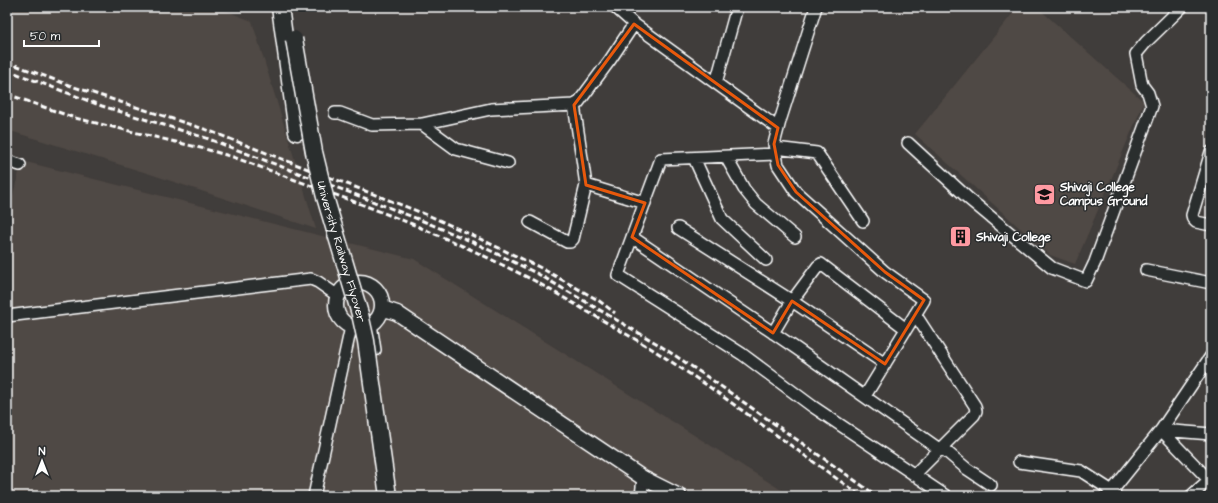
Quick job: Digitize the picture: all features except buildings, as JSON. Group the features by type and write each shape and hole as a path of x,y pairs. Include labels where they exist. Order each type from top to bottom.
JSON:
{"main road":[{"path":"280,7 297,132"},
{"name":"University Railway Flyover","path":"288,7 314,152 325,197 360,314 366,341 388,496"}],"street":[{"path":"615,7 634,24 778,128"},
{"path":"716,83 737,7"},
{"path":"816,7 774,144 778,165 796,192 885,272 924,300 865,396"},
{"path":"908,143 969,199 1052,268 1086,281 1095,262 1152,106 1148,93 1142,84 1136,54 1146,42 1182,7"},
{"path":"335,113 372,125 422,124 491,109 574,105 578,103 610,60 634,24"},
{"path":"530,222 567,242 570,242 572,239 586,186 574,105"},
{"path":"422,124 456,149 508,163"},
{"path":"863,221 817,153 776,151 726,157 661,159 618,275 742,354 812,406 946,496"},
{"path":"1211,152 1192,215 1196,222 1211,225"},
{"path":"726,157 744,189 756,204 795,237"},
{"path":"694,158 722,219 766,260"},
{"path":"7,160 20,165"},
{"path":"586,186 645,203"},
{"path":"678,228 792,301 884,364"},
{"path":"632,237 865,396 940,448 967,469 992,485"},
{"path":"773,333 792,301 818,266 824,265 906,329"},
{"path":"1146,270 1211,283"},
{"path":"7,316 311,279 338,296"},
{"path":"364,282 371,285 376,289 382,301 382,308 377,320 360,326 340,318 336,305 338,296 345,287 350,284 364,282"},
{"path":"382,308 397,313 643,478 679,496"},
{"path":"914,475 974,415 976,411 975,406 915,314"},
{"path":"314,496 360,326"},
{"path":"360,326 381,496"},
{"path":"360,326 395,496"},
{"path":"1019,462 1080,471 1112,494 1161,430 1211,356"},
{"path":"1161,430 1211,434"},
{"path":"1161,430 1210,481 1191,496"},
{"path":"641,496 643,478"}],"highlighted area":[{"path":"634,24 778,128 774,144 778,165 796,192 885,272 924,300 885,364 792,301 773,333 632,237 645,203 586,185 574,105"}],"shaded area":[{"path":"7,7 216,7 252,21 316,229 150,174 7,130"},
{"name":"Shivaji College Campus Ground","path":"1018,7 1037,7 1144,102 1075,264 1050,255 915,134"},
{"path":"22,161 414,259 791,496 7,496 7,217"}],"railway":[{"path":"7,62 74,87 207,130 430,216 541,268 598,300 615,313"},
{"path":"7,70 102,106 206,138 367,199 475,243 538,274 656,343 712,380 877,496"},
{"path":"7,94 75,118 233,157 366,206 472,250 535,281 652,349 708,386 861,496"}],"place":[{"name":"Shivaji College Campus Ground","path":"1044,194"},
{"name":"Shivaji College","path":"960,237"}]}
